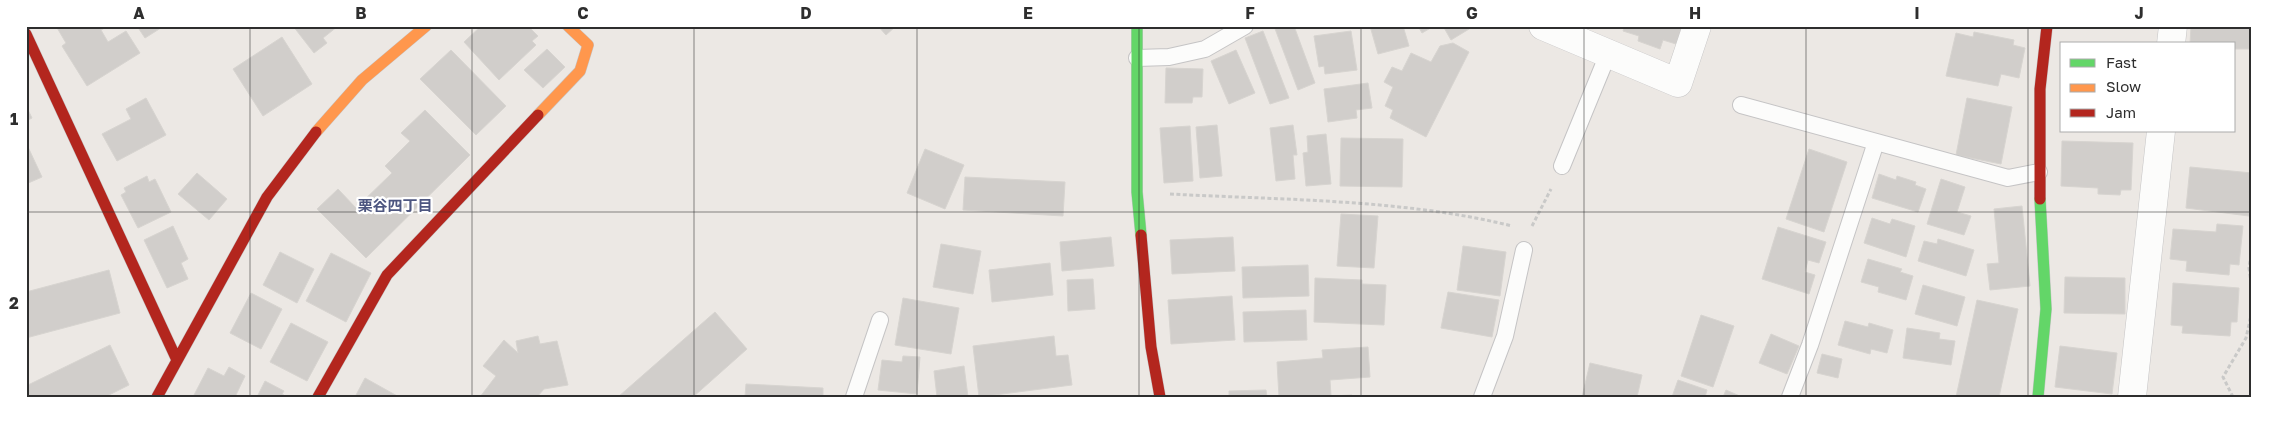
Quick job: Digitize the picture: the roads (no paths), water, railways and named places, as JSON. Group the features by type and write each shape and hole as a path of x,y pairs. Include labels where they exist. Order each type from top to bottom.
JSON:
{"street":[{"path":"157,397 176,358 267,197 308,142 362,80 426,26"},
{"path":"318,397 388,275 580,71 588,46 568,26"},
{"path":"1137,26 1137,192 1151,347 1160,397"},
{"path":"1544,26 1678,84 1697,26"},
{"path":"2038,397 2046,309 2038,172 2040,89 2047,26"},
{"path":"2171,42 2173,26"},
{"path":"26,34 176,358"},
{"path":"2132,397 2161,132"}],"lane":[{"path":"1137,58 1169,57 1205,49 1245,26"},
{"path":"1562,166 1608,54"},
{"path":"1741,105 2008,178 2038,172"},
{"path":"1790,397 1810,345 1876,142"},
{"path":"1482,397 1505,336 1524,250"},
{"path":"854,397 880,320"}],"district":[{"name":"栗谷四丁目","path":"395,205"}]}
